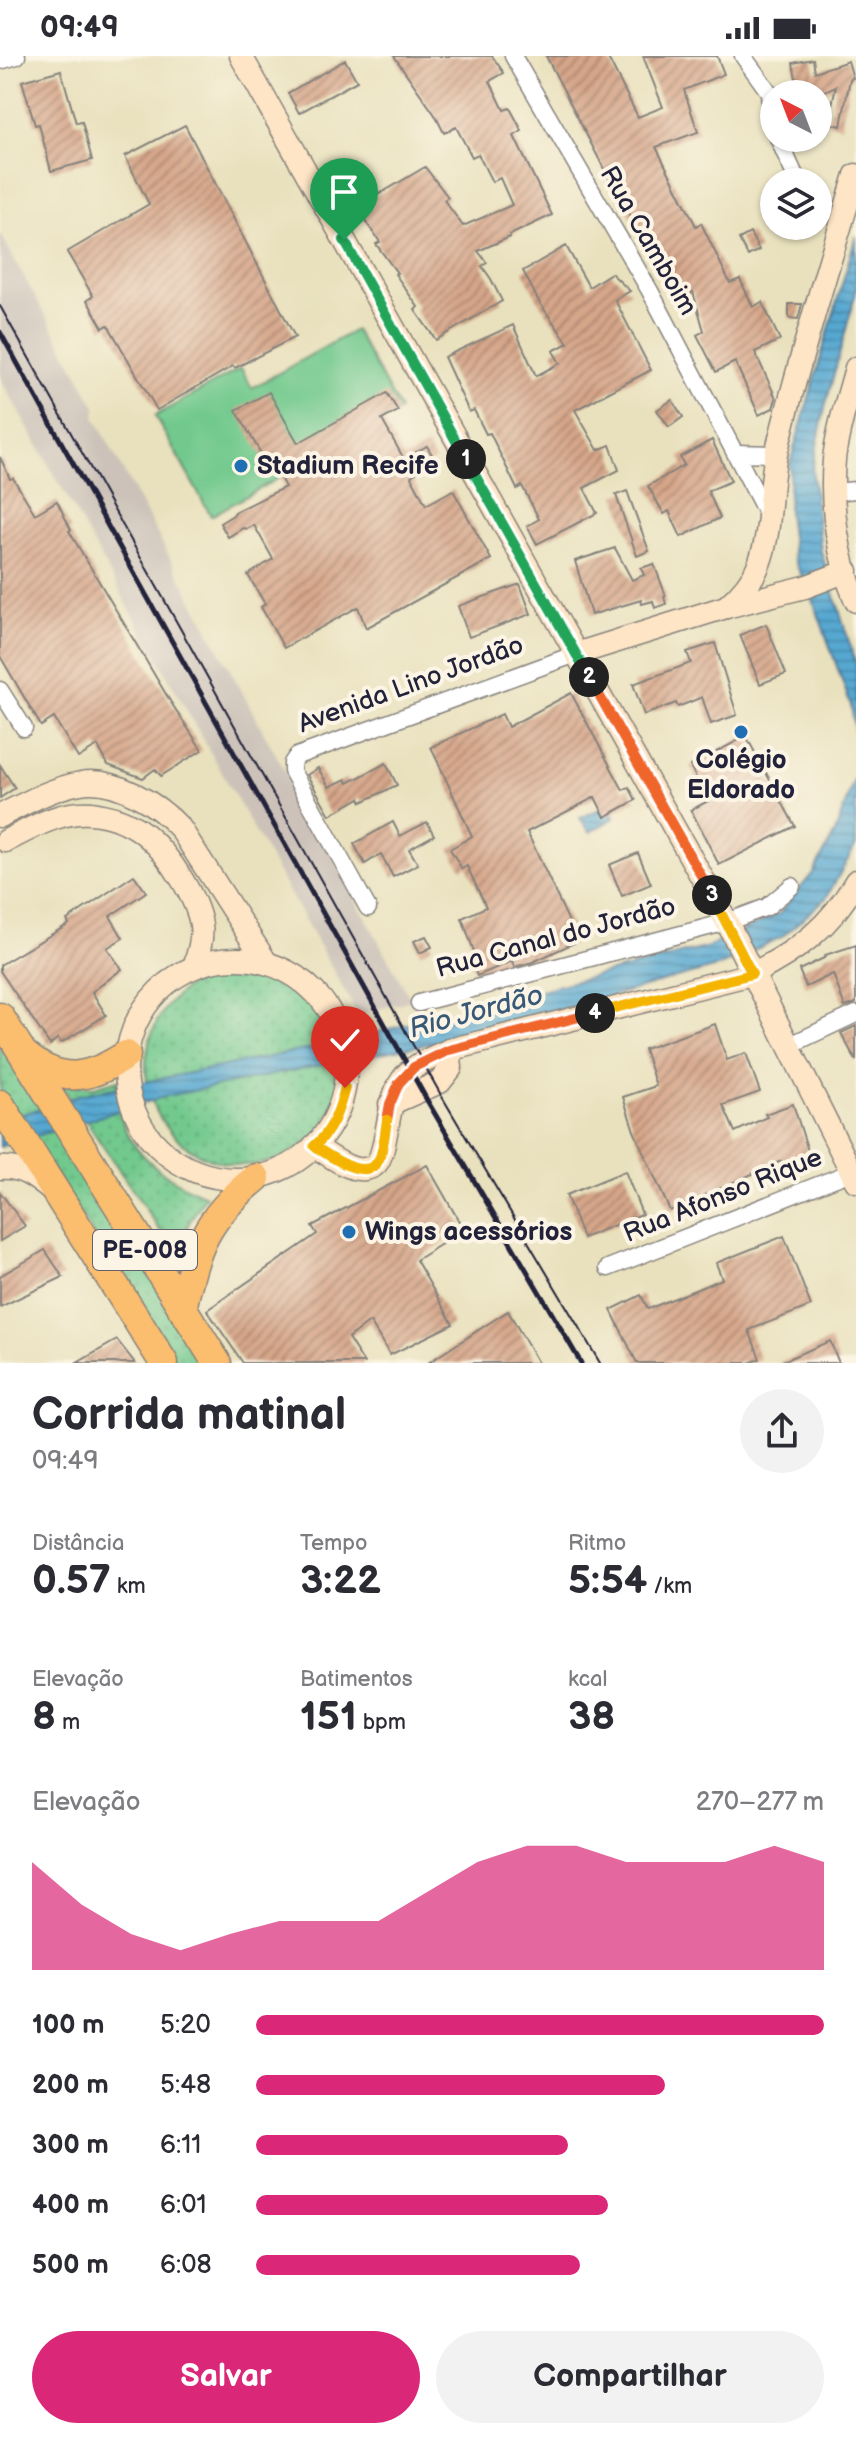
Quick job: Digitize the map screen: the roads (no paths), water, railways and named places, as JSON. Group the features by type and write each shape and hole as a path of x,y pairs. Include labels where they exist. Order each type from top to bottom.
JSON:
{"highway":[{"name":"PE-008","path":"0,1017 217,1363"},
{"path":"24,1055 51,1074 77,1075 126,1066"},
{"name":"PE-008","path":"1,1106 164,1363"},
{"path":"182,1309 193,1261 213,1221 231,1197 256,1178"}],"main road":[{"path":"241,56 729,925 854,1174"},
{"path":"726,607 746,588 763,552 776,454 856,175"},
{"path":"856,368 834,460 845,491 837,532 839,574 856,601"},
{"name":"Avenida Lino Jordão","path":"576,654 726,607 805,587 839,574"},
{"path":"0,816 44,794 84,782 139,795 170,816 180,828 266,962"},
{"path":"6,841 47,820 72,813 98,813 126,822 146,835 157,845 190,893 201,926 194,967"},
{"path":"314,1146 350,1167 372,1167 380,1158 390,1104 399,1083 414,1067 449,1050 490,1048 751,972 779,960 804,944 846,899 856,881"},
{"path":"241,958 266,962 286,970 312,989 333,1014 342,1034 347,1068 340,1108 331,1126 314,1146 290,1166 256,1178 226,1179 196,1173 170,1158 148,1137 134,1111 126,1066 134,1027 148,1002 169,982 194,967 217,960 241,958"},
{"path":"0,1168 18,1169 57,1194"}],"street":[{"path":"0,61 17,56"},
{"name":"Rua Camboim","path":"513,56 650,291 769,517"},
{"path":"743,56 760,80"},
{"path":"736,453 776,454"},
{"name":"Avenida Lino Jordão","path":"368,908 292,771 292,763 297,756 576,654"},
{"path":"0,690 24,728"},
{"name":"Rua Canal do Jordão","path":"419,1003 729,925 767,907 792,886"},
{"path":"788,1046 856,1014"},
{"name":"Rua Afonso Rique","path":"608,1268 854,1174"}],"water":[{"path":"856,236 856,292 812,469 821,551 856,664 856,739 851,706 812,597 794,560 788,513 790,463"},
{"name":"Rio Jordão","path":"856,774 856,845 826,898 782,937 720,966 466,1036 167,1096 0,1147 0,1122 79,1095 319,1047 708,947 779,914 813,873 835,833"},
{"path":"609,805 614,818 590,832 580,818"}],"tram line":[{"path":"0,306 441,1095 600,1363"}],"railway":[{"path":"0,332 428,1102 581,1363"}],"place":[{"name":"Stadium Recife","path":"241,466"},
{"name":"Colégio Eldorado","path":"741,732"},
{"name":"Wings acessórios","path":"349,1232"}]}
